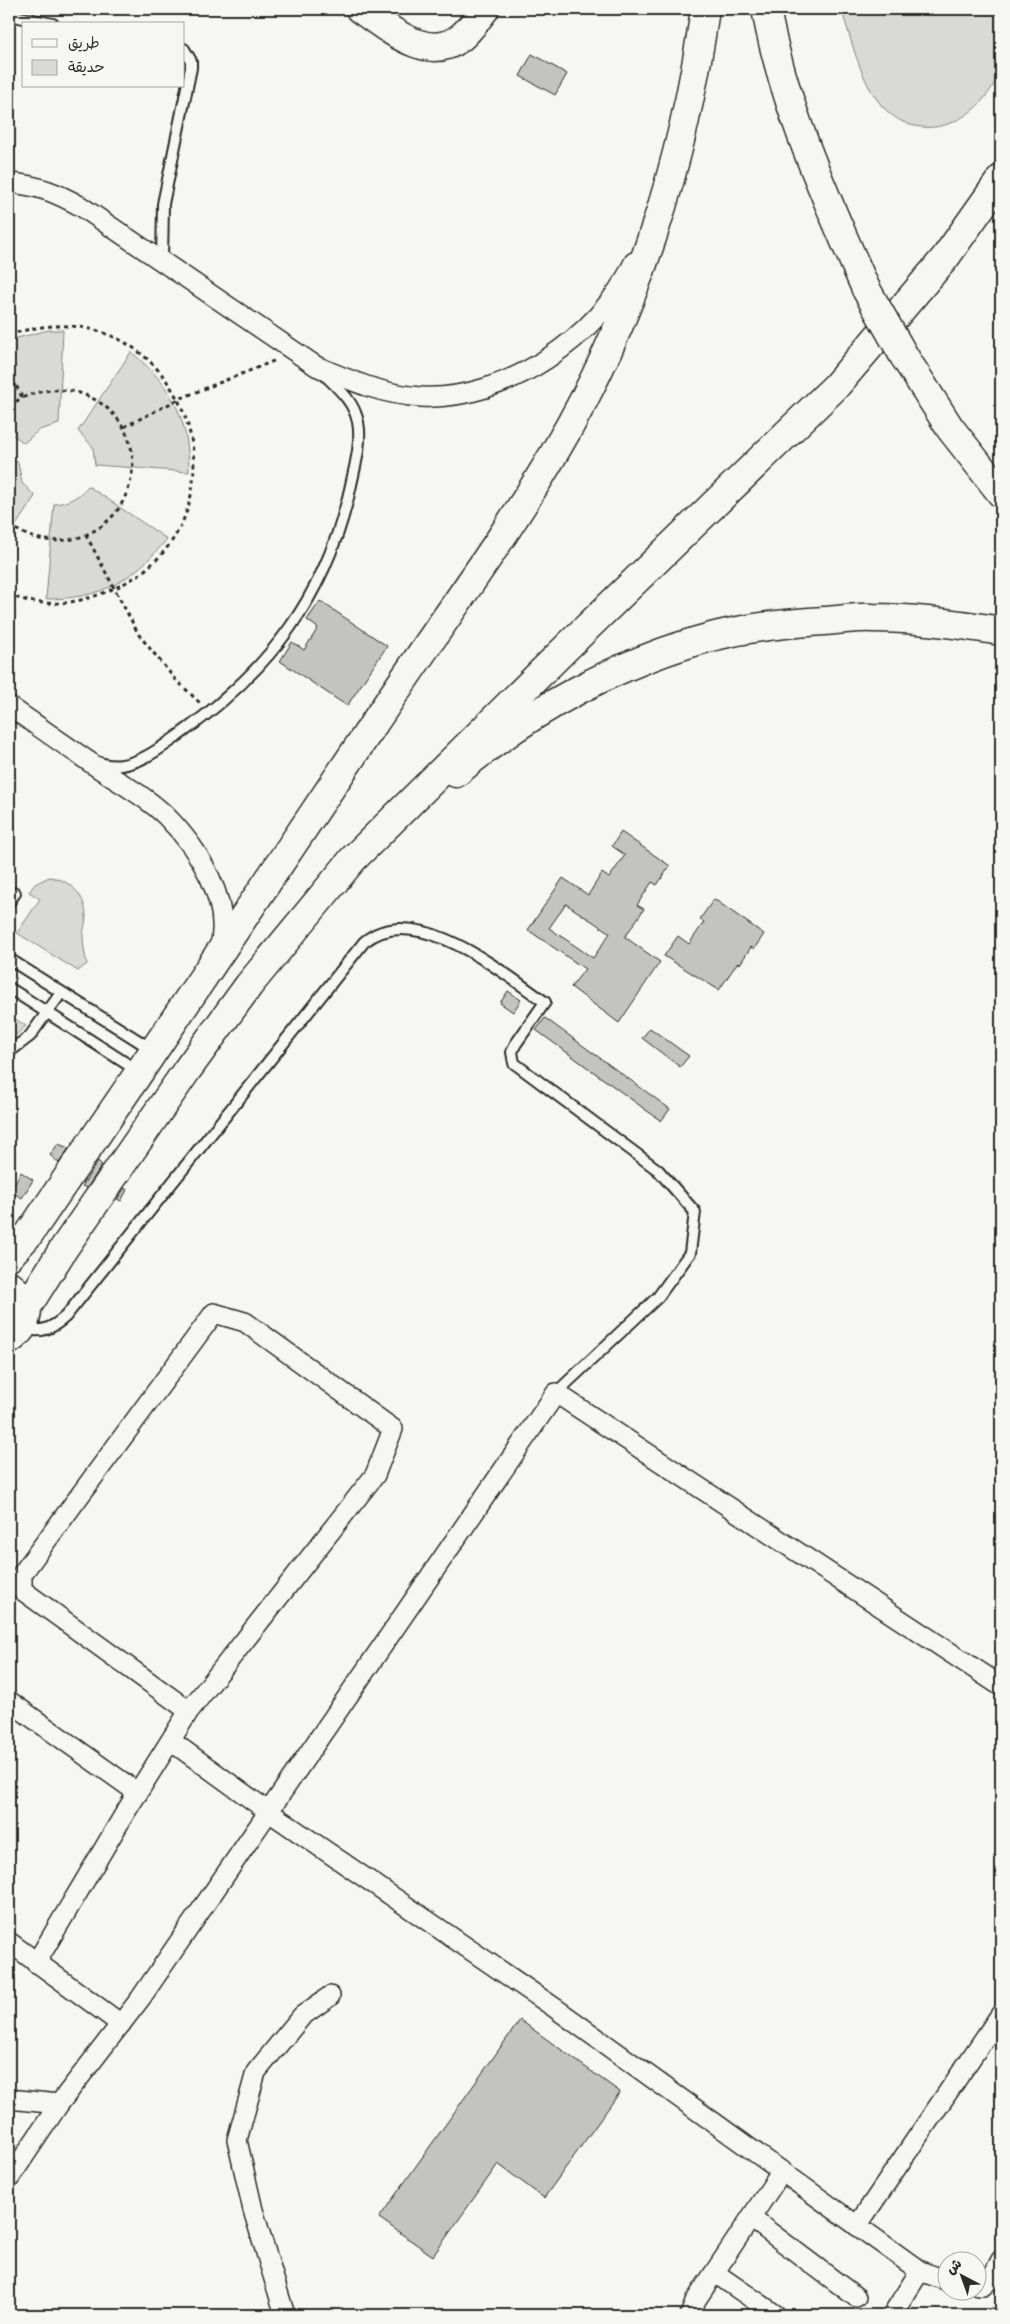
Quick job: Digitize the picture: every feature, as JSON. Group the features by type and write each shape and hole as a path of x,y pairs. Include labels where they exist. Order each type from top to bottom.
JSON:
{"main road":[{"path":"360,9 417,45 430,46 443,45 458,39 485,9"},
{"path":"9,1256 29,1234 216,960 387,703 491,553 556,450 595,378 630,302 666,190 696,65 704,9"},
{"path":"766,9 792,104 824,196 866,289 904,356 950,428 1001,493"},
{"path":"19,1325 64,1248 204,1046 249,985 353,859 574,640 836,386 945,258 1001,179"},
{"path":"353,859 493,741 564,697 637,662 716,636 792,623 871,618 941,621 1001,631"},
{"path":"9,1285 22,1297 19,1325"}],"street":[{"path":"9,183 26,184 53,191 82,207 316,366 356,383 389,392 420,397 449,396 480,389 518,376 551,357 581,332 610,301 632,267 666,190"},
{"path":"9,706 157,810 186,838 214,888 222,914 223,936 216,960"},
{"path":"36,1962 189,1712 375,1475 393,1429 245,1322 214,1313 22,1574 22,1590 189,1712"},
{"path":"9,2179 59,2104 121,2024 269,1812 556,1393 1001,1686"},
{"path":"9,1701 138,1793"},
{"path":"171,1741 269,1812 555,2008 920,2271 938,2277"},
{"path":"9,1942 121,2024"},
{"path":"9,1955 36,1962"},
{"path":"285,2315 253,2210 237,2140 256,2072 302,2016 330,1996"},
{"path":"857,2226 1001,2014"},
{"path":"9,2099 59,2104"},
{"path":"690,2315 715,2272 782,2171"},
{"path":"751,2218 856,2296"},
{"path":"988,2281 1001,2260"},
{"path":"892,2315 920,2271"},
{"path":"715,2272 776,2315"}],"lane":[{"path":"9,15 44,22"},
{"path":"162,261 163,204 191,68 188,54 185,51"},
{"path":"81,756 104,764 116,766 130,765 169,742 210,713 251,676 285,638 309,600 328,559 345,511 359,435 358,421 345,395 316,366"},
{"path":"19,1325 32,1331 43,1331 55,1326 66,1316 364,942 374,934 386,929 404,928 450,940 486,961 546,1002 515,1045 512,1052 514,1063 658,1170 695,1212 690,1253 658,1297 556,1393"},
{"path":"9,959 61,993 147,1061"},
{"path":"9,988 48,1014 147,1061"},
{"path":"9,1052 30,1036 48,1014 61,993"}],"path":[{"path":"9,335 52,326 81,327 106,334 134,348 168,380 179,399 189,426 194,453 191,494 182,519 170,543 151,565 131,581 91,598 69,604 46,604 9,595"},
{"path":"124,427 179,399 296,353"},
{"path":"9,372 22,397"},
{"path":"9,406 22,397 44,389 67,389 96,400 109,409 124,427 131,447 132,461 129,489 119,508 105,524 86,535 67,540 47,541 28,536 9,524"},
{"path":"86,535 139,635 174,678 210,713"}],"green space":[{"path":"841,9 912,9 940,14 1001,9 1003,49 1000,70 992,87 981,102 966,115 950,123 933,127 916,126 899,120 883,107 868,85"},
{"path":"49,330 63,330 59,424 39,430 24,443 9,432 9,340"},
{"path":"131,352 157,377 175,404 186,436 189,472 95,465 93,447 78,431"},
{"path":"9,461 18,462 22,483 35,496 9,536"},
{"path":"88,486 167,539 141,566 114,585 83,596 46,599 54,504 73,499"},
{"path":"49,877 57,878 70,885 83,902 86,917 83,940 87,964 78,971 17,933 40,899 29,892 35,884"},
{"path":"9,1015 26,1026 9,1041"}],"building":[{"path":"532,54 567,74 555,95 520,76"},
{"path":"320,601 387,646 347,706 280,661 292,642 304,650 318,628 307,620"},
{"path":"621,832 670,866 657,885 652,882 637,905 644,909 625,937 660,962 619,1023 571,987 585,969 528,930 563,878 588,895 602,873 609,878 625,855 612,846","holes":["566,904 610,933 593,958 549,928"]},
{"path":"714,899 764,934 754,949 751,947 740,964 738,962 719,990 664,956 678,936 689,944 704,922 700,919"},
{"path":"508,991 521,1000 513,1012 500,1003"},
{"path":"545,1018 670,1109 661,1121 536,1030"},
{"path":"650,1028 689,1056 680,1067 642,1038"},
{"path":"58,1144 69,1148 59,1163 50,1155"},
{"path":"98,1161 102,1165 87,1188 82,1186"},
{"path":"21,1172 33,1180 22,1198 10,1191"},
{"path":"125,1188 127,1190 121,1201 117,1199"},
{"path":"520,2020 620,2092 544,2198 498,2164 433,2256 379,2218"}]}
